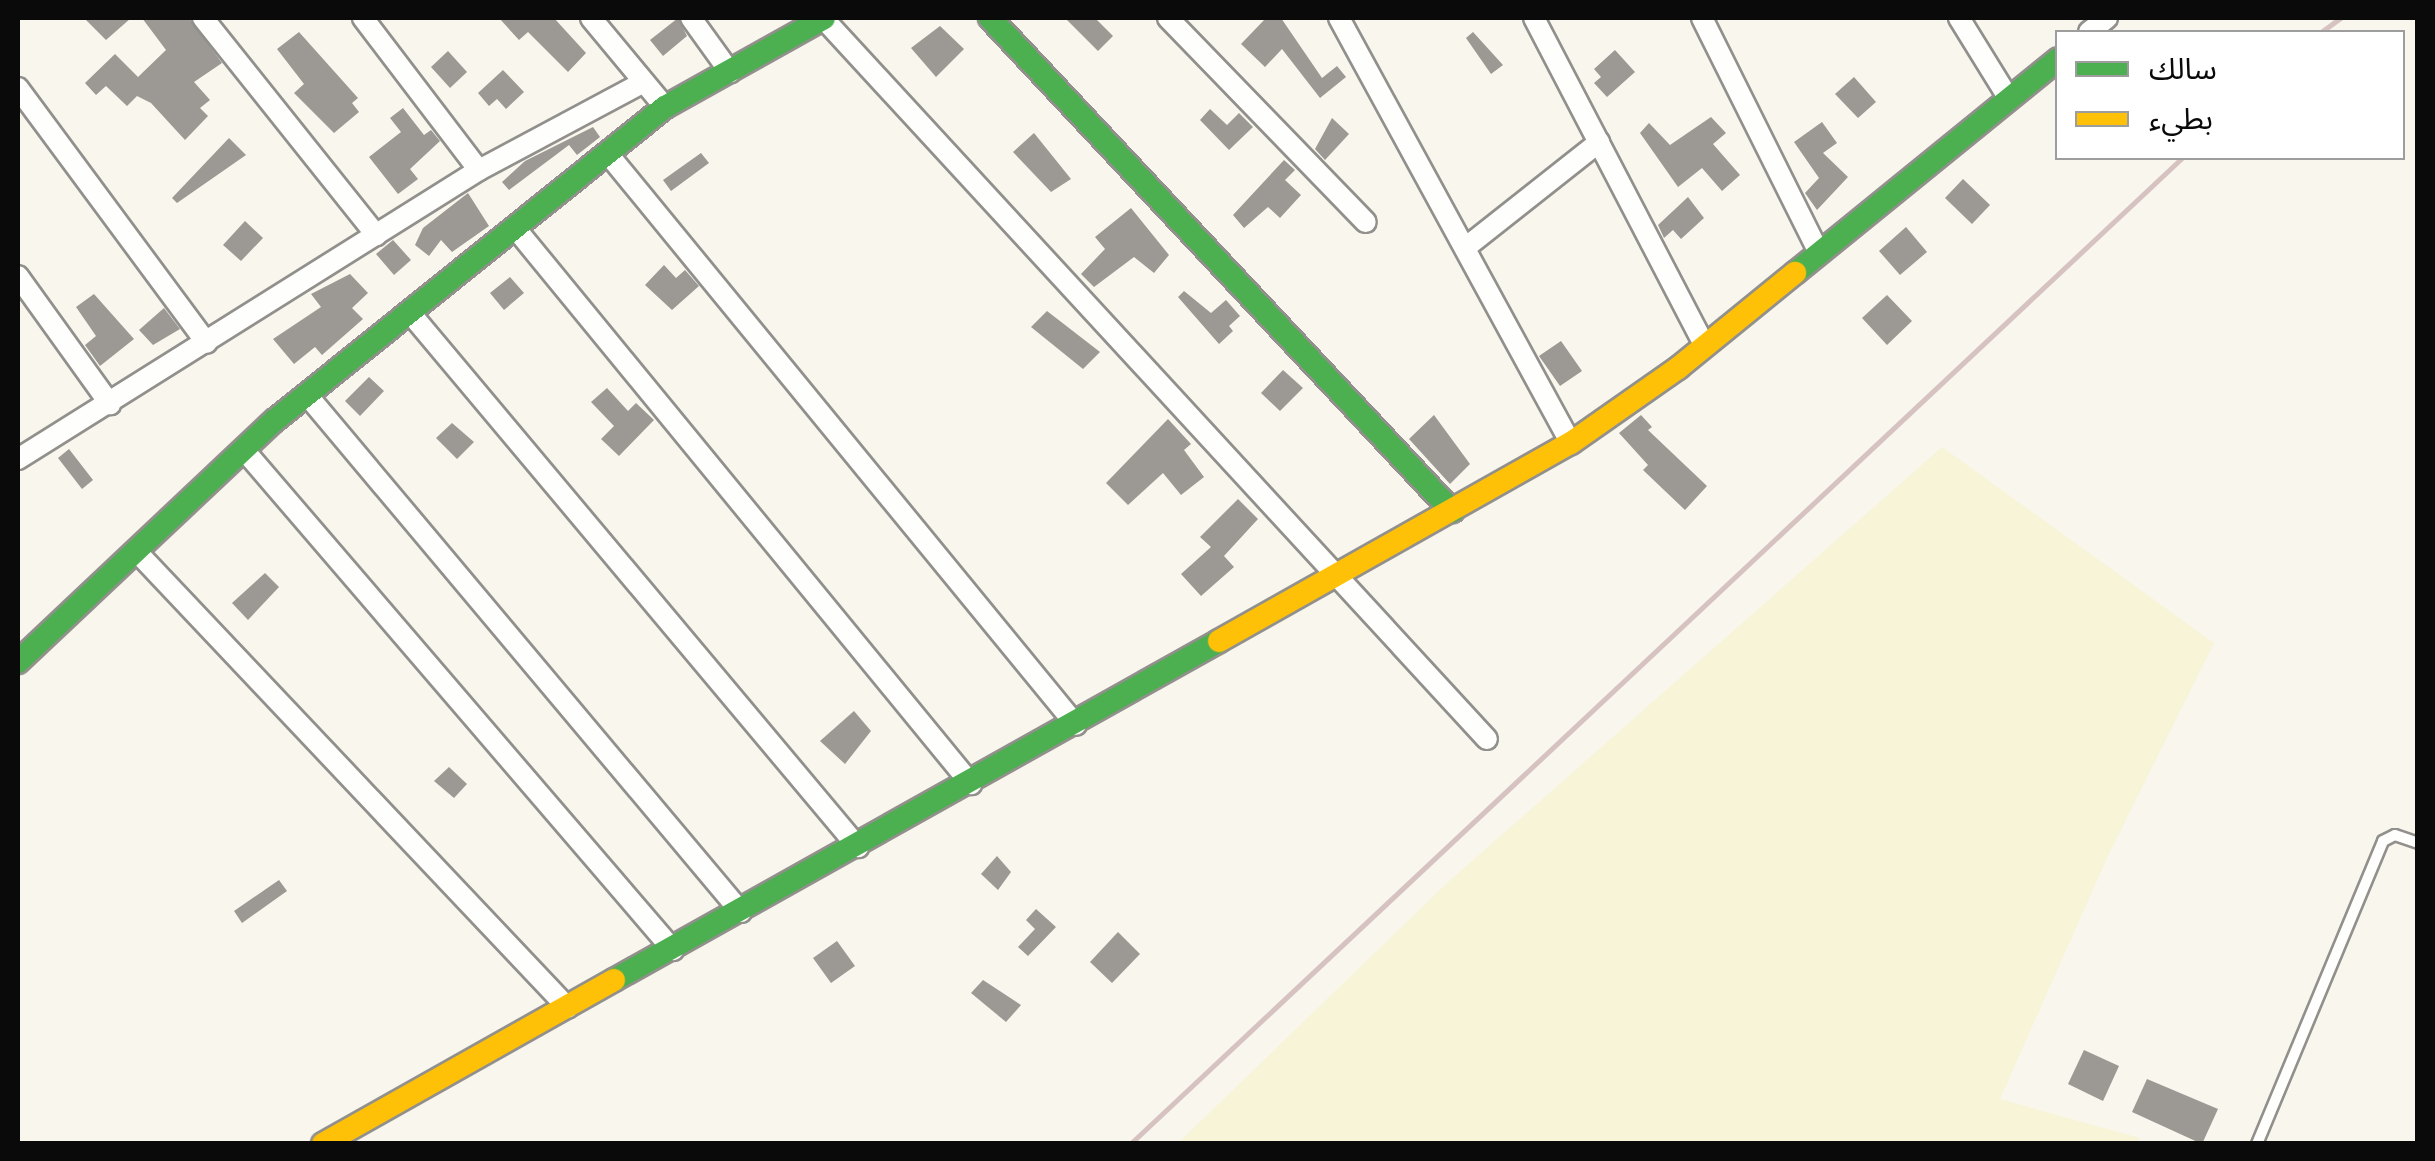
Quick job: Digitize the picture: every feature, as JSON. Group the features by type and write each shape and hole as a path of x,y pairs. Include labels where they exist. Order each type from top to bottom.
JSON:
{"street":[{"path":"203,18 376,235"},
{"path":"363,18 479,170"},
{"path":"691,18 730,72"},
{"path":"18,662 307,395 665,107 824,18 1487,739"},
{"path":"990,18 1452,511"},
{"path":"1168,18 1366,222"},
{"path":"1339,18 1572,443"},
{"path":"1534,18 1705,346"},
{"path":"1702,18 1819,253"},
{"path":"1958,18 2010,98"},
{"path":"595,19 642,83 665,107"},
{"path":"323,1144 971,784 1572,443 1705,346 2055,61"},
{"path":"18,459 479,170 642,83"},
{"path":"18,88 207,343"},
{"path":"1465,248 1599,142"},
{"path":"608,154 1076,725"},
{"path":"516,229 971,784"},
{"path":"18,276 110,404"},
{"path":"411,314 858,847"},
{"path":"307,395 741,912"},
{"path":"244,450 673,950"},
{"path":"137,552 568,1008"}],"lane":[{"path":"2257,1144 2383,841 2395,835 2418,843"}],"shaded area":[{"path":"1942,447 2214,643 2107,858 2000,1099 2140,1138 2138,1143 1178,1143 1447,883"}],"building":[{"path":"84,18 131,18 106,40"},
{"path":"142,18 189,18 222,63 194,82 210,100 200,108 208,116 185,140 151,103 137,96 127,106 106,86 96,95 85,83 115,54 138,77 166,50"},
{"path":"499,18 554,18 586,53 568,72 528,32 519,40"},
{"path":"678,18 687,36 663,56 650,40"},
{"path":"1065,18 1095,18 1113,36 1098,51"},
{"path":"1266,18 1281,18 1322,78 1337,66 1346,77 1320,98 1282,49 1265,67 1241,44"},
{"path":"940,26 964,49 936,77 911,48"},
{"path":"299,32 358,98 352,103 359,112 334,133 294,93 304,84 277,49"},
{"path":"1473,32 1503,65 1491,74 1466,38"},
{"path":"1615,50 1635,72 1607,97 1594,83 1601,77 1594,69"},
{"path":"448,51 467,72 450,88 431,67"},
{"path":"503,70 524,92 506,109 497,99 489,106 478,93"},
{"path":"1854,77 1876,102 1858,118 1835,94"},
{"path":"403,108 424,135 431,130 440,141 410,169 418,179 398,194 369,157 401,132 390,118"},
{"path":"1210,109 1227,125 1239,113 1253,127 1229,150 1200,120"},
{"path":"1711,117 1726,133 1713,144 1740,175 1722,191 1702,168 1678,187 1640,133 1649,123 1670,145"},
{"path":"1332,118 1349,134 1325,160 1315,149"},
{"path":"1822,122 1837,143 1823,153 1848,177 1817,210 1805,193 1819,178 1794,142"},
{"path":"593,127 600,137 577,155 569,145 509,190 502,182 525,161"},
{"path":"1034,133 1071,179 1051,192 1013,152"},
{"path":"229,138 246,155 177,203 172,198"},
{"path":"701,153 709,163 671,191 663,180"},
{"path":"1284,160 1295,170 1285,180 1301,195 1280,218 1268,207 1244,228 1233,215"},
{"path":"1963,179 1990,205 1972,224 1945,198"},
{"path":"468,193 489,226 452,252 441,240 429,256 415,245 423,228"},
{"path":"1688,197 1704,218 1681,239 1673,230 1664,238 1658,225"},
{"path":"1131,208 1169,255 1154,273 1134,257 1094,287 1081,274 1105,249 1095,237"},
{"path":"245,221 263,238 241,261 223,245"},
{"path":"1906,227 1927,252 1900,275 1879,251"},
{"path":"393,240 411,260 394,275 376,254"},
{"path":"664,265 676,278 685,270 699,286 672,310 645,285"},
{"path":"350,274 368,293 352,308 363,319 322,355 315,347 294,364 273,339 321,307 311,294"},
{"path":"510,277 524,293 504,310 490,293"},
{"path":"1184,291 1211,313 1226,300 1240,316 1229,326 1233,331 1219,344 1178,297"},
{"path":"94,294 134,339 100,366 85,345 96,336 76,307"},
{"path":"1887,295 1912,321 1887,345 1862,318"},
{"path":"164,308 180,329 153,345 139,330"},
{"path":"1047,311 1100,352 1083,369 1031,327"},
{"path":"1561,341 1582,371 1560,386 1539,356"},
{"path":"1283,370 1303,388 1280,411 1261,393"},
{"path":"369,377 384,391 360,416 345,401"},
{"path":"607,388 628,411 636,403 654,420 619,456 601,439 614,426 591,402"},
{"path":"1434,415 1470,464 1450,484 1409,439"},
{"path":"1641,415 1652,427 1648,430 1707,486 1685,510 1643,470 1648,465 1619,433"},
{"path":"1168,419 1191,444 1184,450 1204,477 1181,495 1163,473 1128,505 1106,483"},
{"path":"452,423 474,442 457,459 436,438"},
{"path":"69,449 93,480 82,489 58,458"},
{"path":"1238,499 1258,519 1224,556 1234,567 1201,596 1181,574 1211,547 1200,537"},
{"path":"265,573 279,587 248,620 232,603"},
{"path":"854,711 871,731 845,764 820,741"},
{"path":"449,767 467,784 454,798 434,781"},
{"path":"997,856 1011,872 998,890 981,874"},
{"path":"279,880 287,891 242,923 234,911"},
{"path":"1036,909 1056,927 1028,956 1018,947 1035,929 1026,920"},
{"path":"1118,932 1140,954 1112,983 1090,962"},
{"path":"837,941 855,966 831,983 813,958"},
{"path":"983,980 1021,1005 1006,1022 971,993"},
{"path":"2084,1050 2119,1066 2103,1101 2068,1084"},
{"path":"2147,1079 2218,1109 2202,1144 2132,1112"}],"railway":[{"path":"2324,30 2340,18"},
{"path":"1130,1144 2180,160"}],"traffic: fast":[{"path":"18,662 274,421 665,107 824,18"},
{"path":"990,18 1452,511"},
{"path":"1795,273 2055,61"},
{"path":"614,980 1219,641"}],"traffic: slow":[{"path":"1219,641 1571,443 1678,368 1795,273"},
{"path":"323,1144 614,980"}]}
